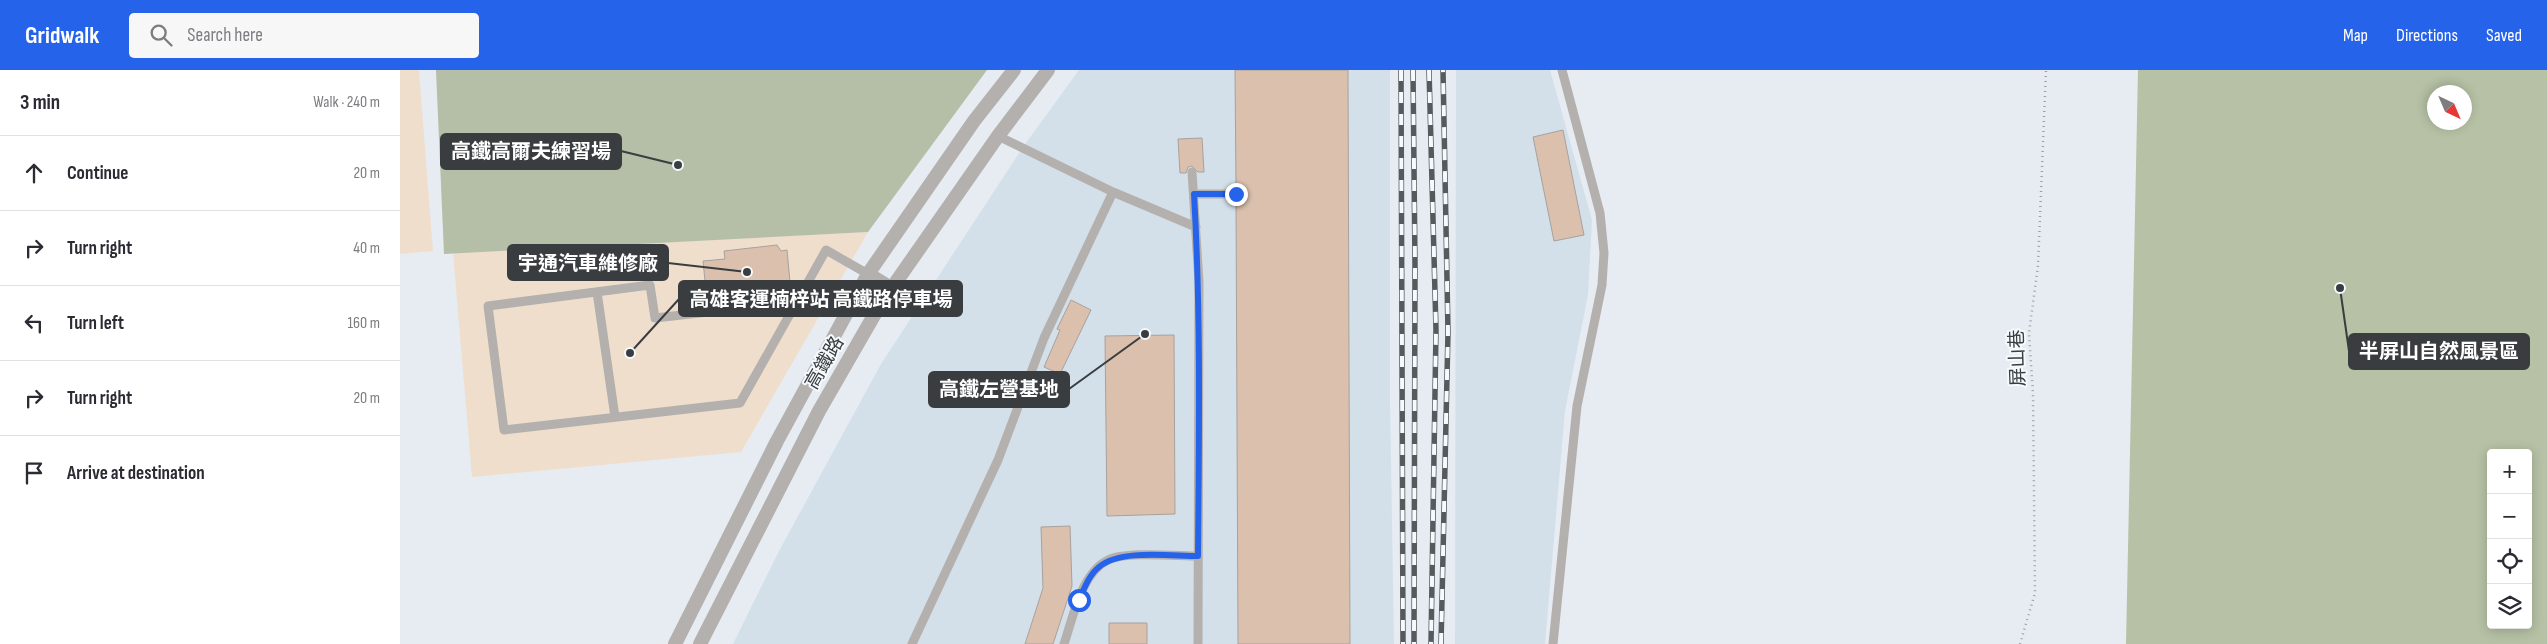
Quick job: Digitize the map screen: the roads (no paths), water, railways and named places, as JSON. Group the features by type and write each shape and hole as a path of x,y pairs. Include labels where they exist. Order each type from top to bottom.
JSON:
{"street":[{"name":"高鐵路","path":"675,644 777,441 868,274 974,121 1014,70"},
{"name":"高鐵路","path":"700,644 818,411 890,288 998,136 1048,70"},
{"path":"868,274 890,288"}],"lane":[{"path":"1553,644 1577,406 1602,284 1604,252 1600,213 1562,70"},
{"path":"998,136 1114,192 1196,227"},
{"path":"1192,172 1196,227 1200,373 1198,644 1206,644"},
{"path":"912,644 998,460 1044,338 1114,192"},
{"path":"1194,194 1236,194"},
{"path":"797,302 654,318 650,285 488,306 504,430 740,403 797,302 826,250 868,274"},
{"path":"597,292 615,417"},
{"path":"1064,644 1086,584 1097,568 1109,559 1124,556 1198,556"}],"railway":[{"path":"1401,70 1403,644"},
{"path":"1413,70 1415,264 1414,644"},
{"path":"1429,70 1436,330 1431,644"},
{"path":"1441,644 1448,332 1443,70"}],"place":[{"name":"高鐵高爾夫練習場","path":"678,165"},
{"name":"宇通汽車維修廠","path":"747,272"},
{"name":"半屏山自然風景區","path":"2340,288"},
{"name":"高鐵左營基地","path":"1145,334"},
{"name":"高雄客運楠梓站 高鐵路停車場","path":"630,353"}]}
